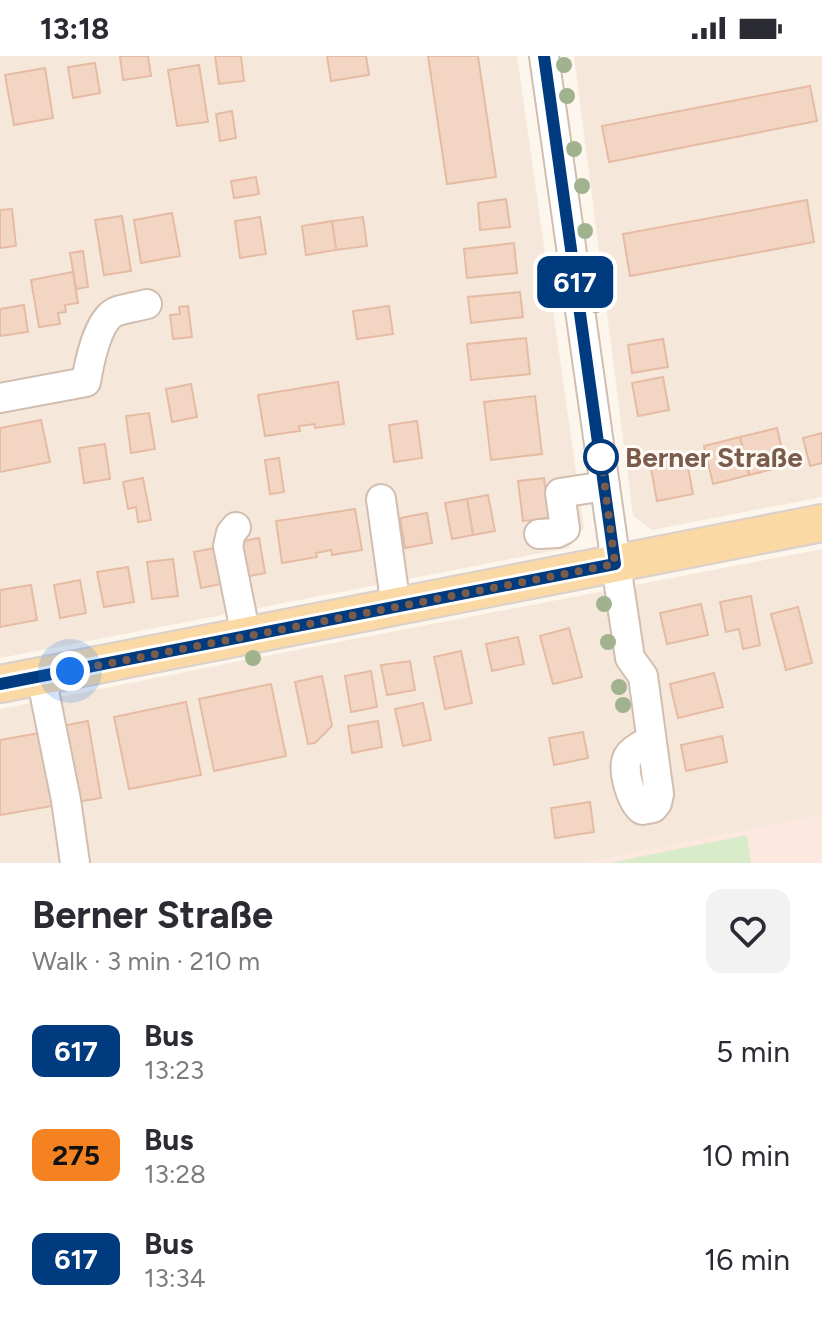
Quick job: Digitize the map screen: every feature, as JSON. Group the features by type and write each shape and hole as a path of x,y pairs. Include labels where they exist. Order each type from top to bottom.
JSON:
{"main road":[{"path":"0,684 822,523"}],"street":[{"path":"544,56 615,564 630,658 643,676 651,740"},
{"path":"0,398 86,382 90,359 102,326 114,313 147,304"},
{"path":"539,534 557,533 565,529 560,493 605,486"},
{"path":"381,499 396,607"},
{"path":"236,527 228,546 246,636"},
{"path":"41,676 66,800 75,863"}],"shaded area":[{"path":"0,56 517,56 584,528 568,548 0,658"},
{"path":"574,56 822,56 822,497 652,530 633,516"},
{"path":"822,549 822,815 584,863 0,863 0,709"},
{"path":"822,815 822,863 584,863"}],"green space":[{"path":"747,835 751,863 609,863"}],"building":[{"path":"120,56 148,56 151,76 123,80"},
{"path":"215,56 241,56 244,81 219,84"},
{"path":"327,56 366,56 369,75 331,81"},
{"path":"428,56 478,56 496,177 447,184"},
{"path":"95,63 100,93 73,98 68,67"},
{"path":"199,65 208,122 177,126 168,70"},
{"path":"45,68 53,118 14,125 5,75"},
{"path":"810,86 817,121 609,162 602,126"},
{"path":"232,111 236,138 220,141 216,114"},
{"path":"256,177 259,194 234,198 231,181"},
{"path":"506,199 510,227 480,230 478,203"},
{"path":"807,200 814,242 630,276 623,234"},
{"path":"12,209 16,246 0,248 0,210"},
{"path":"172,213 180,256 141,263 134,220"},
{"path":"122,216 131,271 104,275 95,220"},
{"path":"260,217 266,254 240,258 235,221"},
{"path":"363,217 367,246 336,250 332,221"},
{"path":"332,221 336,250 306,255 302,226"},
{"path":"514,243 517,273 467,278 464,249"},
{"path":"83,251 88,287 76,289 70,253"},
{"path":"73,272 78,303 65,305 66,312 58,313 60,324 39,327 31,280"},
{"path":"520,292 523,317 471,323 468,297"},
{"path":"24,305 28,332 0,336 0,309"},
{"path":"188,306 192,337 173,339 170,315 180,314 179,307"},
{"path":"389,306 393,334 357,339 353,311"},
{"path":"526,338 530,374 471,380 467,344"},
{"path":"663,339 668,367 632,373 628,345"},
{"path":"663,377 669,410 638,416 632,383"},
{"path":"338,382 344,424 315,428 314,424 299,426 300,431 265,436 258,395"},
{"path":"191,384 197,417 172,422 166,389"},
{"path":"535,396 542,454 491,460 484,402"},
{"path":"149,413 155,449 131,453 126,416"},
{"path":"41,420 50,462 0,472 0,428"},
{"path":"417,421 422,458 394,462 389,425"},
{"path":"777,428 786,466 749,475 740,437"},
{"path":"822,433 822,463 810,466 803,438"},
{"path":"740,437 749,475 713,484 704,446"},
{"path":"105,444 110,479 84,483 79,448"},
{"path":"686,456 693,494 657,501 650,463"},
{"path":"279,458 284,492 270,494 265,460"},
{"path":"143,478 151,520 138,522 136,507 128,509 123,482"},
{"path":"544,478 549,518 523,521 518,481"},
{"path":"488,495 495,531 473,535 467,499"},
{"path":"467,499 473,535 452,539 445,503"},
{"path":"355,509 362,550 332,555 331,550 316,553 317,557 282,563 276,521"},
{"path":"427,513 432,543 405,548 400,518"},
{"path":"259,538 265,573 239,578 233,543"},
{"path":"219,547 226,583 201,588 194,552"},
{"path":"173,559 178,596 152,599 147,562"},
{"path":"128,567 134,602 104,607 97,572"},
{"path":"80,580 86,613 60,618 54,585"},
{"path":"31,585 37,620 0,627 0,590"},
{"path":"751,596 760,645 743,649 739,629 726,632 720,602"},
{"path":"701,604 708,635 667,644 660,613"},
{"path":"798,607 812,663 786,670 771,614"},
{"path":"569,628 582,677 553,684 540,636"},
{"path":"518,637 524,664 492,671 486,644"},
{"path":"461,651 472,703 445,709 434,657"},
{"path":"410,661 415,690 387,695 381,665"},
{"path":"371,671 377,707 351,712 345,676"},
{"path":"714,673 723,707 678,718 670,684"},
{"path":"322,676 332,726 315,743 308,744 295,682"},
{"path":"271,684 286,756 214,771 199,699"},
{"path":"186,702 201,775 129,789 114,717"},
{"path":"423,703 431,740 403,746 395,709"},
{"path":"88,721 101,798 76,802 62,726"},
{"path":"378,721 382,747 352,753 348,726"},
{"path":"45,732 58,805 0,815 0,740"},
{"path":"583,732 588,758 554,765 549,738"},
{"path":"722,736 727,762 686,771 681,745"},
{"path":"590,802 594,832 555,838 551,808"}],"bus line":[{"name":"617","path":"0,684 615,564 544,56"}],"place":[{"name":"Berner Straße","path":"601,457"}],"route":[{"path":"70,671 615,564 601,457"}]}
